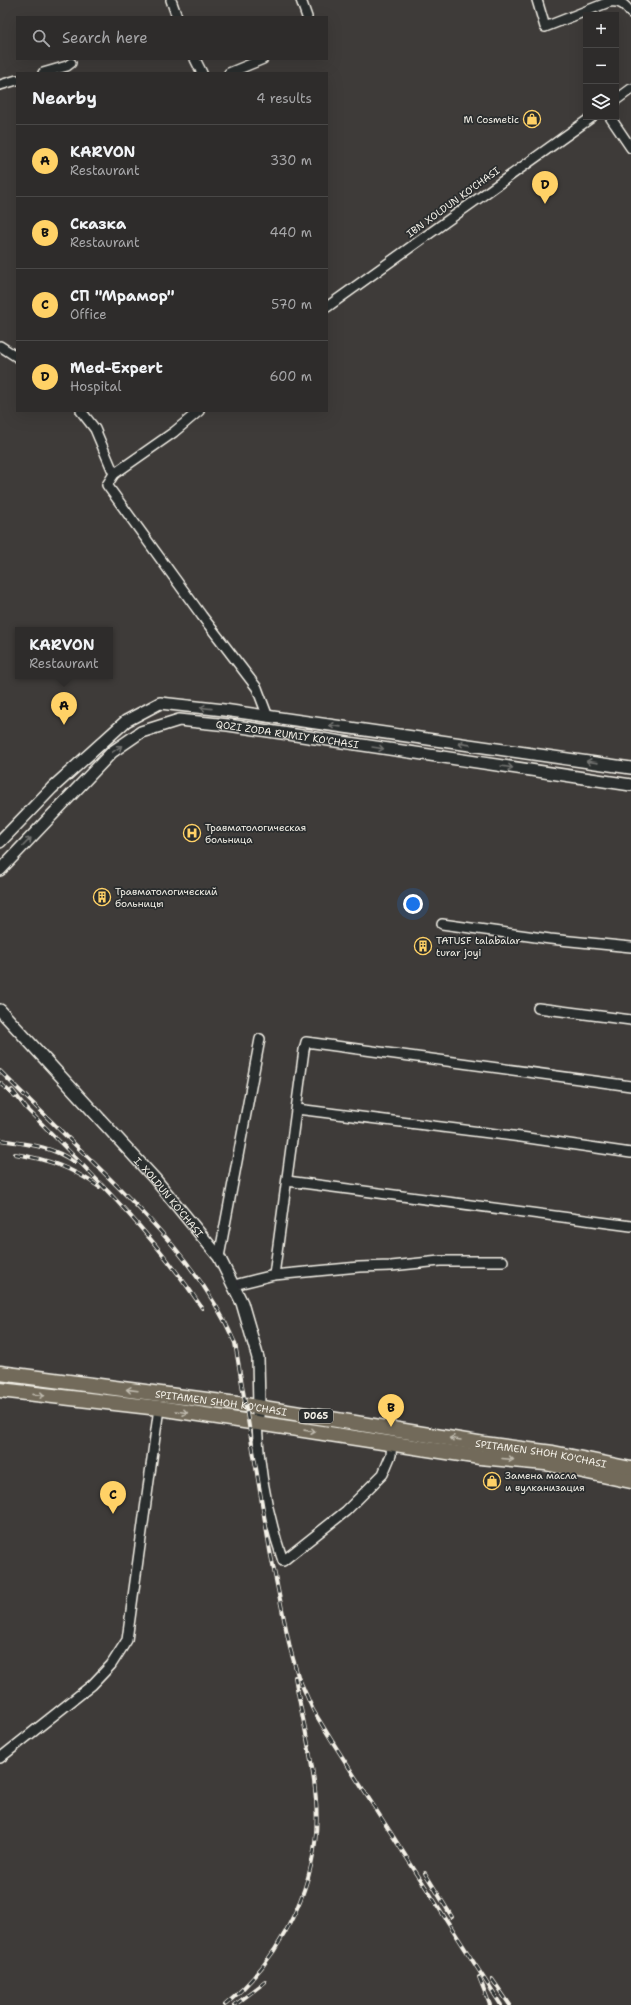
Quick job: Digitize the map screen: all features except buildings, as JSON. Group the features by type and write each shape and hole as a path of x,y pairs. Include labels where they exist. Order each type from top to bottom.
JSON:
{"main road":[{"name":"SPITAMEN SHOH KO'CHASI","path":"0,1373 259,1407 484,1444 554,1453 631,1469"},
{"name":"SPITAMEN SHOH KO'CHASI","path":"0,1390 159,1408 480,1457 545,1463 631,1481"}],"street":[{"path":"171,0 177,16"},
{"path":"301,0 307,16"},
{"path":"537,0 545,27 609,2 624,4 631,13"},
{"path":"196,60 202,72"},
{"path":"231,72 261,60"},
{"path":"46,72 67,66 71,63"},
{"path":"0,85 16,80"},
{"path":"619,98 631,89"},
{"name":"IBN XOLDUN KO'CHASI","path":"328,306 588,120"},
{"path":"612,120 631,148"},
{"path":"0,346 16,356"},
{"path":"82,412 95,429 114,474"},
{"path":"199,412 174,432 114,474 107,485 127,515 153,546 202,616 257,688 268,717"},
{"name":"QOZI ZODA RUMIY KO'CHASI","path":"0,842 52,788 91,751 126,721 160,703 631,768"},
{"name":"QOZI ZODA RUMIY KO'CHASI","path":"0,870 112,752 141,732 180,720 228,725 631,785"},
{"path":"442,924 550,939 631,947"},
{"path":"538,1008 631,1020"},
{"name":"I. XOLDUN KO'CHASI","path":"0,1010 155,1179 219,1257 242,1303 258,1358 259,1407 257,1424"},
{"path":"219,1257 260,1039"},
{"path":"274,1276 306,1042 631,1086"},
{"path":"297,1109 521,1137 631,1153"},
{"path":"287,1181 631,1226"},
{"path":"234,1285 274,1276 440,1261 503,1261"},
{"path":"0,1758 92,1685 111,1665 127,1640 159,1408"},
{"path":"257,1424 258,1453 272,1529 284,1561 346,1511 383,1474 391,1455 392,1443"},
{"path":"0,1754 14,1747"}],"railway":[{"path":"0,1071 115,1183 174,1246 208,1292 222,1317 235,1343 270,1551 290,1648 298,1676 313,1710 332,1741 501,2005"},
{"path":"0,1083 15,1097"},
{"path":"12,1090 26,1108 96,1179 141,1228 183,1280 202,1308"},
{"path":"0,1140 39,1146 57,1152 74,1162"},
{"path":"15,1154 59,1165 89,1180 99,1187"},
{"path":"225,2005 246,1985 265,1963 281,1939 295,1913 313,1858 316,1829 315,1785 295,1677"},
{"path":"425,1873 452,1917"},
{"path":"479,1977 490,2005"},
{"path":"492,1979 510,2005"},
{"path":"235,2005 265,1982"}],"place":[{"name":"M Cosmetic","path":"532,119"},
{"name":"Med-Expert","path":"545,204"},
{"name":"KARVON","path":"64,725"},
{"name":"Травматологическая больница","path":"192,833"},
{"name":"Травматологический больницы","path":"102,897"},
{"name":"TATUSF talabalar turar joyi","path":"423,946"},
{"name":"Сказка","path":"391,1427"},
{"name":"Замена масла и вулканизация","path":"492,1481"},
{"name":"СП \"Мрамор\"","path":"113,1514"}]}
